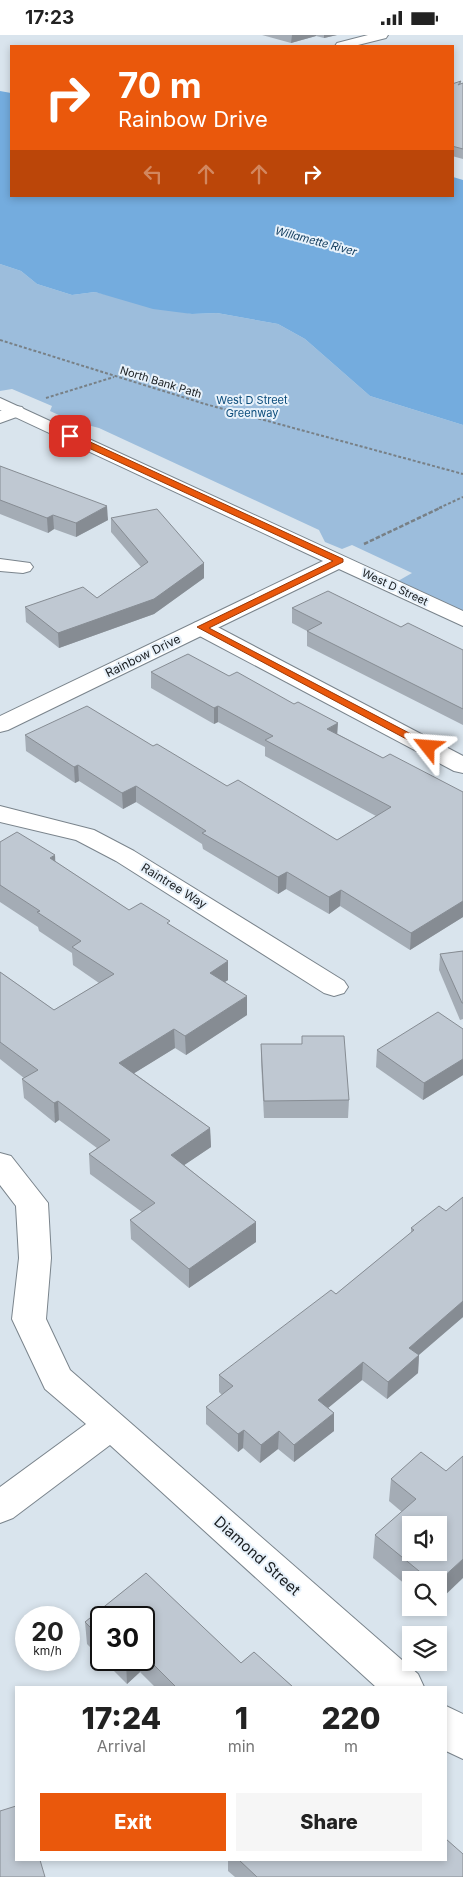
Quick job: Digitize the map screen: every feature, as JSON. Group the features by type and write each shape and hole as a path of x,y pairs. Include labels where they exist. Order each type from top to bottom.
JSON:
{"street":[{"path":"346,45 382,35"},
{"name":"West D Street","path":"6,410 348,554 463,619"},
{"name":"Rainbow Drive","path":"0,725 348,554"},
{"path":"0,565 23,567"},
{"path":"202,627 463,766"},
{"name":"Raintree Way","path":"0,814 84,835 93,839 125,856 334,987"},
{"name":"Diamond Street","path":"0,1164 32,1203 35,1259 29,1319 56,1379 403,1686"},
{"path":"0,1507 110,1425"},
{"path":"447,1726 463,1740"}],"path":[{"name":"North Bank Path","path":"0,340 205,404 463,474"},
{"path":"6,410 115,377"},
{"path":"348,554 463,497"}],"green space":[{"name":"West D Street Greenway","path":"0,264 21,271 37,284 72,295 95,292 192,314 217,313 278,324 305,339 370,396 463,425 463,612 398,581 412,573 352,545 342,549 325,542 319,530 99,428 72,421 50,411 52,406 12,389 0,391"}],"water":[{"name":"Willamette River","path":"0,91 10,93 10,197 454,197 454,177 463,180 463,425 370,396 305,339 278,324 217,313 192,314 153,309 95,292 72,295 37,284 21,271 0,264"}],"building":[{"path":"461,81 458,85 463,83 463,149 454,147 454,83"},
{"path":"0,466 107,506 76,523 53,515 47,518 0,500"},
{"path":"157,509 204,563 154,599 58,633 25,607 83,587 97,598 148,562 111,518"},
{"path":"328,591 401,627 408,623 463,650 463,709 307,631 322,623 292,608"},
{"path":"188,654 229,676 237,672 294,704 298,702 338,723 327,729 383,758 390,754 463,792 463,901 411,933 341,890 329,897 287,872 278,877 202,833 206,831 136,786 122,793 78,765 74,767 25,735 87,706 153,746 157,744 227,786 238,780 337,840 391,807 265,740 273,736 218,706 214,708 151,672"},
{"path":"17,832 55,855 50,858 129,910 141,903 170,921 167,923 228,961 210,973 247,996 185,1036 174,1029 119,1063 210,1128 171,1155 256,1222 189,1269 130,1220 155,1203 89,1154 110,1140 58,1101 54,1103 22,1079 38,1070 0,1042 0,972 54,1010 114,974 72,947 81,941 0,885 0,842"},
{"path":"463,951 463,1003 462,1003 440,954"},
{"path":"438,1012 463,1029 463,1059 424,1083 377,1050"},
{"path":"302,1036 344,1036 349,1100 264,1101 261,1044 302,1044"},
{"path":"463,1197 463,1301 409,1348 419,1355 388,1382 363,1362 318,1400 334,1413 294,1445 279,1431 261,1445 244,1430 238,1434 206,1407 233,1386 219,1375 331,1290 336,1294 414,1230 411,1228 439,1206 446,1211"},
{"path":"421,1452 446,1471 463,1456 463,1559 447,1574 447,1571 419,1571 407,1561 447,1561 447,1516 402,1516 402,1557 375,1535 416,1499 391,1479"},
{"path":"146,1573 241,1663 254,1652 292,1686 175,1686 155,1666 155,1606 105,1606"},
{"path":"90,1618 90,1627 85,1622"},
{"path":"15,1806 15,1861 40,1861 45,1877 0,1877 0,1811"},
{"path":"447,1840 463,1854 463,1877 257,1877 240,1861 447,1861"}],"route":[{"path":"70,436 340,561 202,627 428,747"}]}
